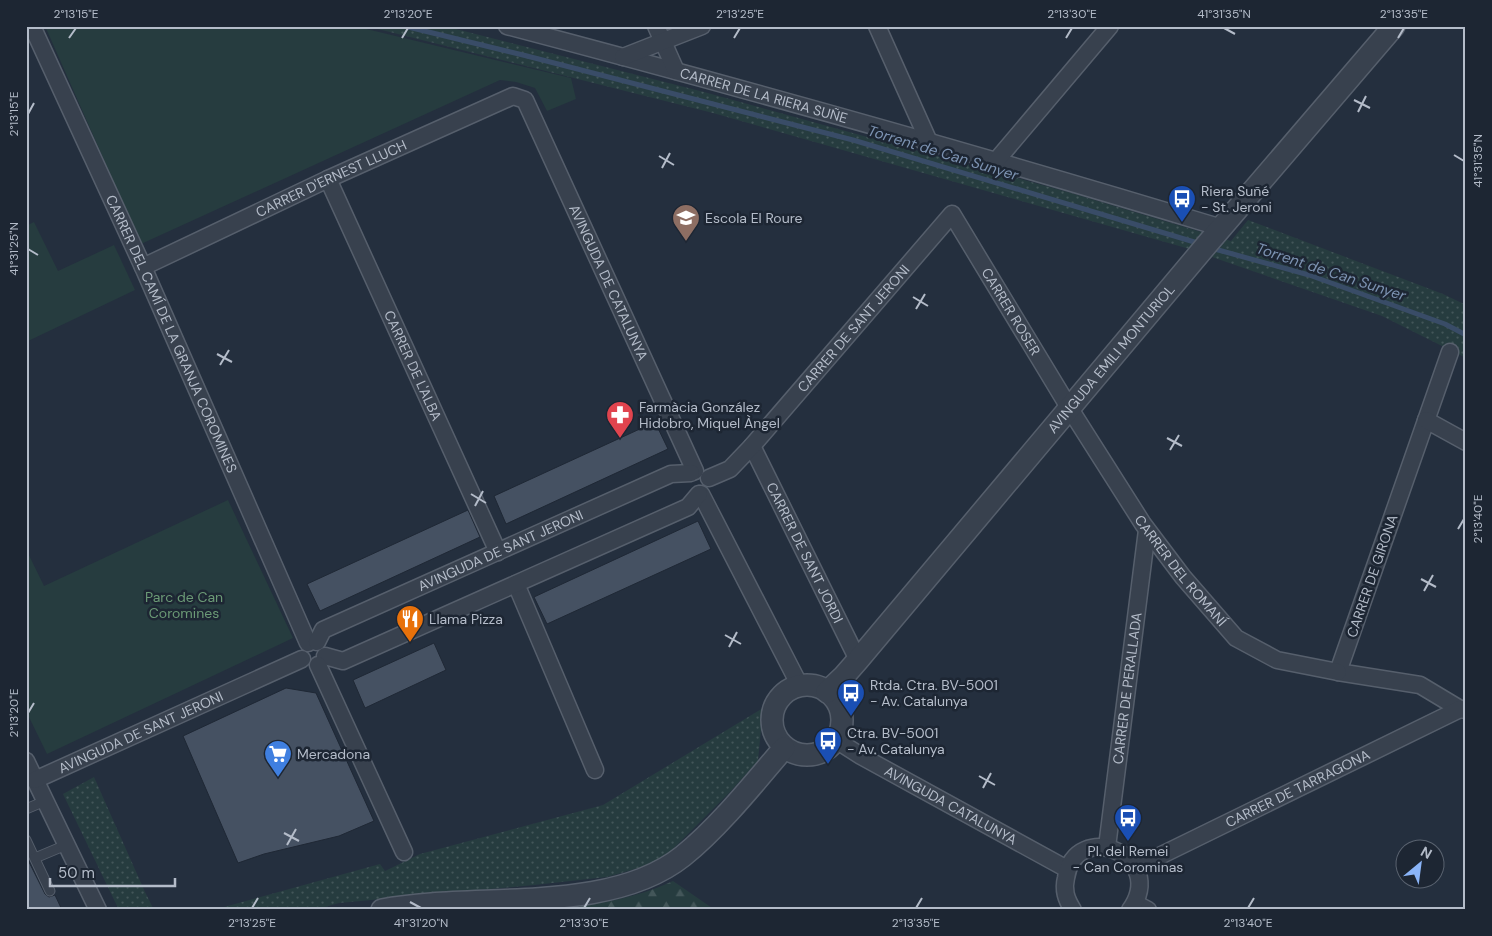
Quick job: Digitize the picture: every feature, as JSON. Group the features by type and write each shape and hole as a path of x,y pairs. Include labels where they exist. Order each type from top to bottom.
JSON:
{"street":[{"name":"CARRER DEL CAMÍ DE LA GRANJA COROMINES","path":"32,26 317,651 404,852"},
{"name":"CARRER DE LA RIERA SUÑE","path":"507,26 540,31 623,57 996,161 1219,231"},
{"path":"656,26 676,71"},
{"path":"623,57 702,26"},
{"path":"877,26 929,142"},
{"path":"996,161 1110,26"},
{"name":"AVINGUDA EMILI MONTURIOL","path":"827,692 858,660 1198,255 1394,26"},
{"name":"CARRER D'ERNEST LLUCH","path":"143,267 328,179 513,96 520,97"},
{"name":"AVINGUDA DE CATALUNYA","path":"520,97 525,100 698,474"},
{"name":"CARRER DE L'ALBA","path":"328,179 498,552"},
{"name":"CARRER DE SANT JERONI","path":"698,474 730,469 952,214"},
{"name":"CARRER ROSER","path":"952,214 1070,409"},
{"name":"CARRER DE GIRONA","path":"1338,672 1450,352"},
{"name":"CARRER DEL ROMANÍ","path":"1070,409 1147,530 1183,577 1236,638 1277,660 1338,672"},
{"path":"1426,420 1466,442"},
{"name":"CARRER DE SANT JORDI","path":"752,446 858,660"},
{"name":"AVINGUDA DE SANT JERONI","path":"35,780 302,659 302,649 317,651 323,630 671,474 698,474"},
{"path":"317,651 343,661 688,507 709,487 698,474"},
{"path":"700,494 800,686"},
{"name":"CARRER DE PERALLADA","path":"1107,847 1147,530"},
{"path":"516,584 595,770"},
{"path":"1338,672 1420,685 1463,710"},
{"path":"807,685 819,687 827,692 839,706 842,719 836,740 831,746 821,752 812,754 800,754 784,748 774,732 772,724 773,712 780,697 790,689 807,685"},
{"name":"CARRER DE TARRAGONA","path":"1135,868 1463,710"},
{"name":"AVINGUDA CATALUNYA","path":"836,740 861,756 1067,869"},
{"path":"382,910 415,905 565,896 607,890 630,884 665,868 683,856 719,821 784,748"},
{"path":"26,761 98,910"},
{"path":"1073,910 1067,901 1064,888 1067,869 1074,858 1085,851 1098,847 1107,847 1119,851 1135,868 1139,879 1138,907"}],"lane":[{"path":"26,810 45,801"},
{"path":"26,840 50,892"},
{"path":"35,858 66,845"}],"green space":[{"path":"45,26 354,26 571,78 576,99 547,111 535,88 516,82 500,80 141,244"},
{"path":"366,26 444,26 704,92 1071,193 1231,241 1248,220 1443,294 1466,305 1466,358 1382,316 1186,248 713,113"},
{"path":"34,222 58,271 114,245 135,290 26,342 26,226"},
{"name":"Parc de Can Coromines","path":"228,500 293,638 47,754 26,711 26,549 44,586"},
{"path":"763,708 758,761 660,862 607,877 339,903 315,910 213,910 380,864 385,871 420,854 603,805"},
{"path":"94,777 154,910 119,910 63,794"},
{"path":"673,881 715,910 519,910 598,903 636,895"}],"building":[{"path":"655,422 668,449 506,524 494,496"},
{"path":"468,510 480,537 320,611 307,584"},
{"path":"698,521 711,549 547,624 534,597"},
{"path":"434,643 446,670 365,708 353,680"},
{"name":"Mercadona","path":"286,688 316,693 374,821 339,836 264,854 238,863 183,736"},
{"path":"28,860 45,894 49,897 55,895 62,910 26,910 26,861"}],"waterway":[{"name":"Torrent de Can Sunyer","path":"404,26 853,140 1201,244"},
{"name":"Torrent de Can Sunyer","path":"1211,248 1309,275 1445,324 1466,335"}],"place":[{"name":"Riera Suñé - St. Jeroni","path":"1182,223"},
{"name":"Escola El Roure","path":"686,242"},
{"name":"Farmàcia González Hidobro, Miquel Àngel","path":"620,439"},
{"name":"Llama Pizza","path":"410,643"},
{"name":"Rtda. Ctra. BV-5001 - Av. Catalunya","path":"851,717"},
{"name":"Ctra. BV-5001 - Av. Catalunya","path":"828,765"},
{"name":"Mercadona","path":"278,778"},
{"name":"Pl. del Remei - Can Corominas","path":"1128,842"}]}
